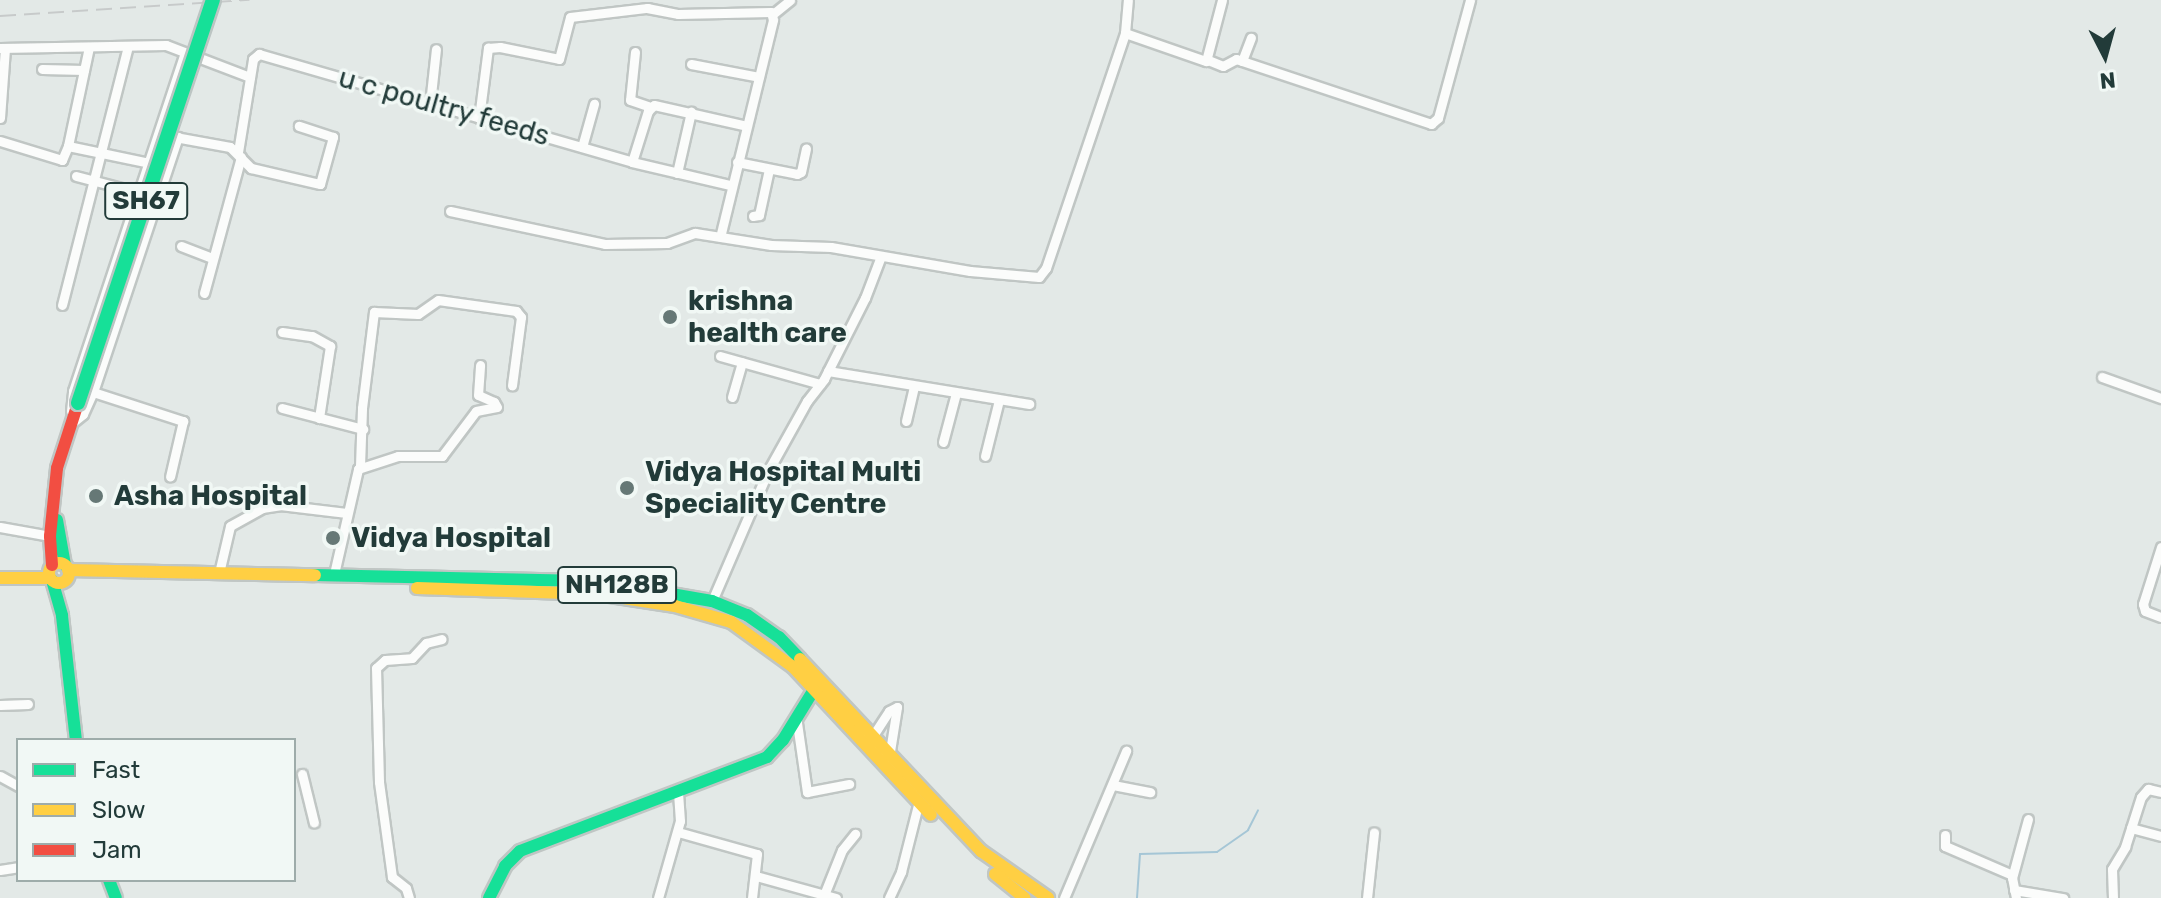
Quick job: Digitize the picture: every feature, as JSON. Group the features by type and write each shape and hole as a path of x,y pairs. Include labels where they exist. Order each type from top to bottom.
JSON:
{"main road":[{"name":"SH67","path":"58,573 50,536 57,468 213,0"},
{"name":"SH67","path":"54,507 58,573"},
{"path":"0,567 58,573"},
{"name":"NH128B","path":"58,573 334,574 573,581 654,590 712,601 747,615 779,637 919,801 971,854 1025,898"},
{"name":"NH128B","path":"58,573 622,598 707,613 731,622 817,684 874,734 981,851 1048,898"},
{"path":"0,578 58,573"},
{"path":"58,573 76,738"},
{"path":"489,898 505,866 520,851 767,757 783,740 817,684"}],"street":[{"path":"720,237 773,14 790,0"},
{"path":"450,211 605,244 667,243 695,233 771,245 831,247 1039,277 1046,268 1125,33 1128,0"},
{"path":"1208,60 1222,0"},
{"path":"1125,33 1221,66 1231,58 1242,61 1431,124 1438,118 1470,0"},
{"path":"479,118 488,48 500,47 559,59 570,17 647,8 678,14 768,11 773,14"},
{"path":"1242,61 1251,38"},
{"path":"0,118 2,48 166,45 184,55 250,77 239,155 204,293"},
{"path":"0,141 62,160 68,146 89,47"},
{"path":"62,305 128,47"},
{"path":"430,104 436,49"},
{"path":"635,52 630,100 650,107 661,105 747,126"},
{"name":"u c poultry feeds","path":"250,77 253,59 259,54 632,162 730,185"},
{"path":"72,423 73,391 141,193 184,55"},
{"path":"691,64 759,77"},
{"path":"42,69 84,70"},
{"path":"582,147 594,104"},
{"path":"632,162 650,107"},
{"path":"677,173 691,112"},
{"path":"160,134 230,147 255,170 320,184 333,137 299,126"},
{"path":"72,423 83,414 93,392 178,137"},
{"path":"68,146 150,163"},
{"path":"737,162 799,174 806,149"},
{"path":"753,216 759,215 769,169"},
{"path":"76,176 141,193"},
{"path":"181,246 213,258"},
{"path":"712,601 768,471 807,401 828,371 871,284 881,256"},
{"path":"334,574 360,466 368,360 376,311 418,314 438,300 516,311 521,317 512,385"},
{"path":"282,332 312,336 328,344 331,355 319,418"},
{"path":"720,356 820,384"},
{"path":"732,397 742,362"},
{"path":"360,466 398,456 442,456 476,411 496,405 478,395 480,365"},
{"path":"828,371 1029,404"},
{"path":"2102,377 2161,398"},
{"path":"906,421 914,386"},
{"path":"93,392 183,421 170,477"},
{"path":"943,442 956,393"},
{"path":"985,456 999,400"},
{"path":"282,408 363,429"},
{"path":"219,573 230,526 262,508 280,505 347,513"},
{"path":"0,527 50,536"},
{"path":"2161,547 2143,604 2145,611 2161,617"},
{"path":"409,898 406,888 392,877 379,782 376,668 385,660 412,658 429,641 442,639"},
{"path":"0,705 28,704"},
{"path":"874,734 891,709 897,707 890,751"},
{"path":"796,715 805,790 810,793 849,784"},
{"path":"1064,898 1126,751"},
{"path":"302,774 314,823"},
{"path":"1113,785 1150,792"},
{"path":"2113,898 2109,881 2112,869 2145,790 2161,792"},
{"path":"658,898 678,832 678,792"},
{"path":"889,898 901,872 919,801"},
{"path":"2028,819 2012,875 2015,894 2063,898"},
{"path":"2131,828 2159,833"},
{"path":"678,832 757,854 752,898"},
{"path":"1367,898 1374,832"},
{"path":"824,895 842,850 855,834"},
{"path":"1945,835 1945,846 2012,875"},
{"path":"756,876 836,898"}],"waterway":[{"path":"1137,898 1140,854 1217,852 1248,830 1258,810"}],"railway":[{"path":"0,16 249,0"}],"traffic: fast":[{"path":"78,403 213,0"},
{"path":"57,520 65,565"},
{"path":"315,575 573,581 625,586 712,601 747,615 779,637 800,659"},
{"path":"52,580 62,616 76,738"},
{"path":"489,898 505,866 520,851 767,757 783,740 818,683"},
{"path":"110,882 116,898"}],"traffic: slow":[{"path":"59,563 66,566 69,573 66,580 59,583 52,580 49,573 52,566 59,563"},
{"path":"68,570 315,575"},
{"path":"0,578 50,578"},
{"path":"417,588 597,594 675,606 731,622 793,667 931,815"},
{"path":"800,659 981,851 1048,898"},
{"path":"995,874 1025,898"}],"traffic: jam":[{"path":"52,565 50,536 57,468 78,403"}],"place":[{"name":"krishna health care","path":"670,317"},
{"name":"Vidya Hospital Multi Speciality Centre","path":"627,488"},
{"name":"Asha Hospital","path":"96,496"},
{"name":"Vidya Hospital","path":"333,538"}]}
